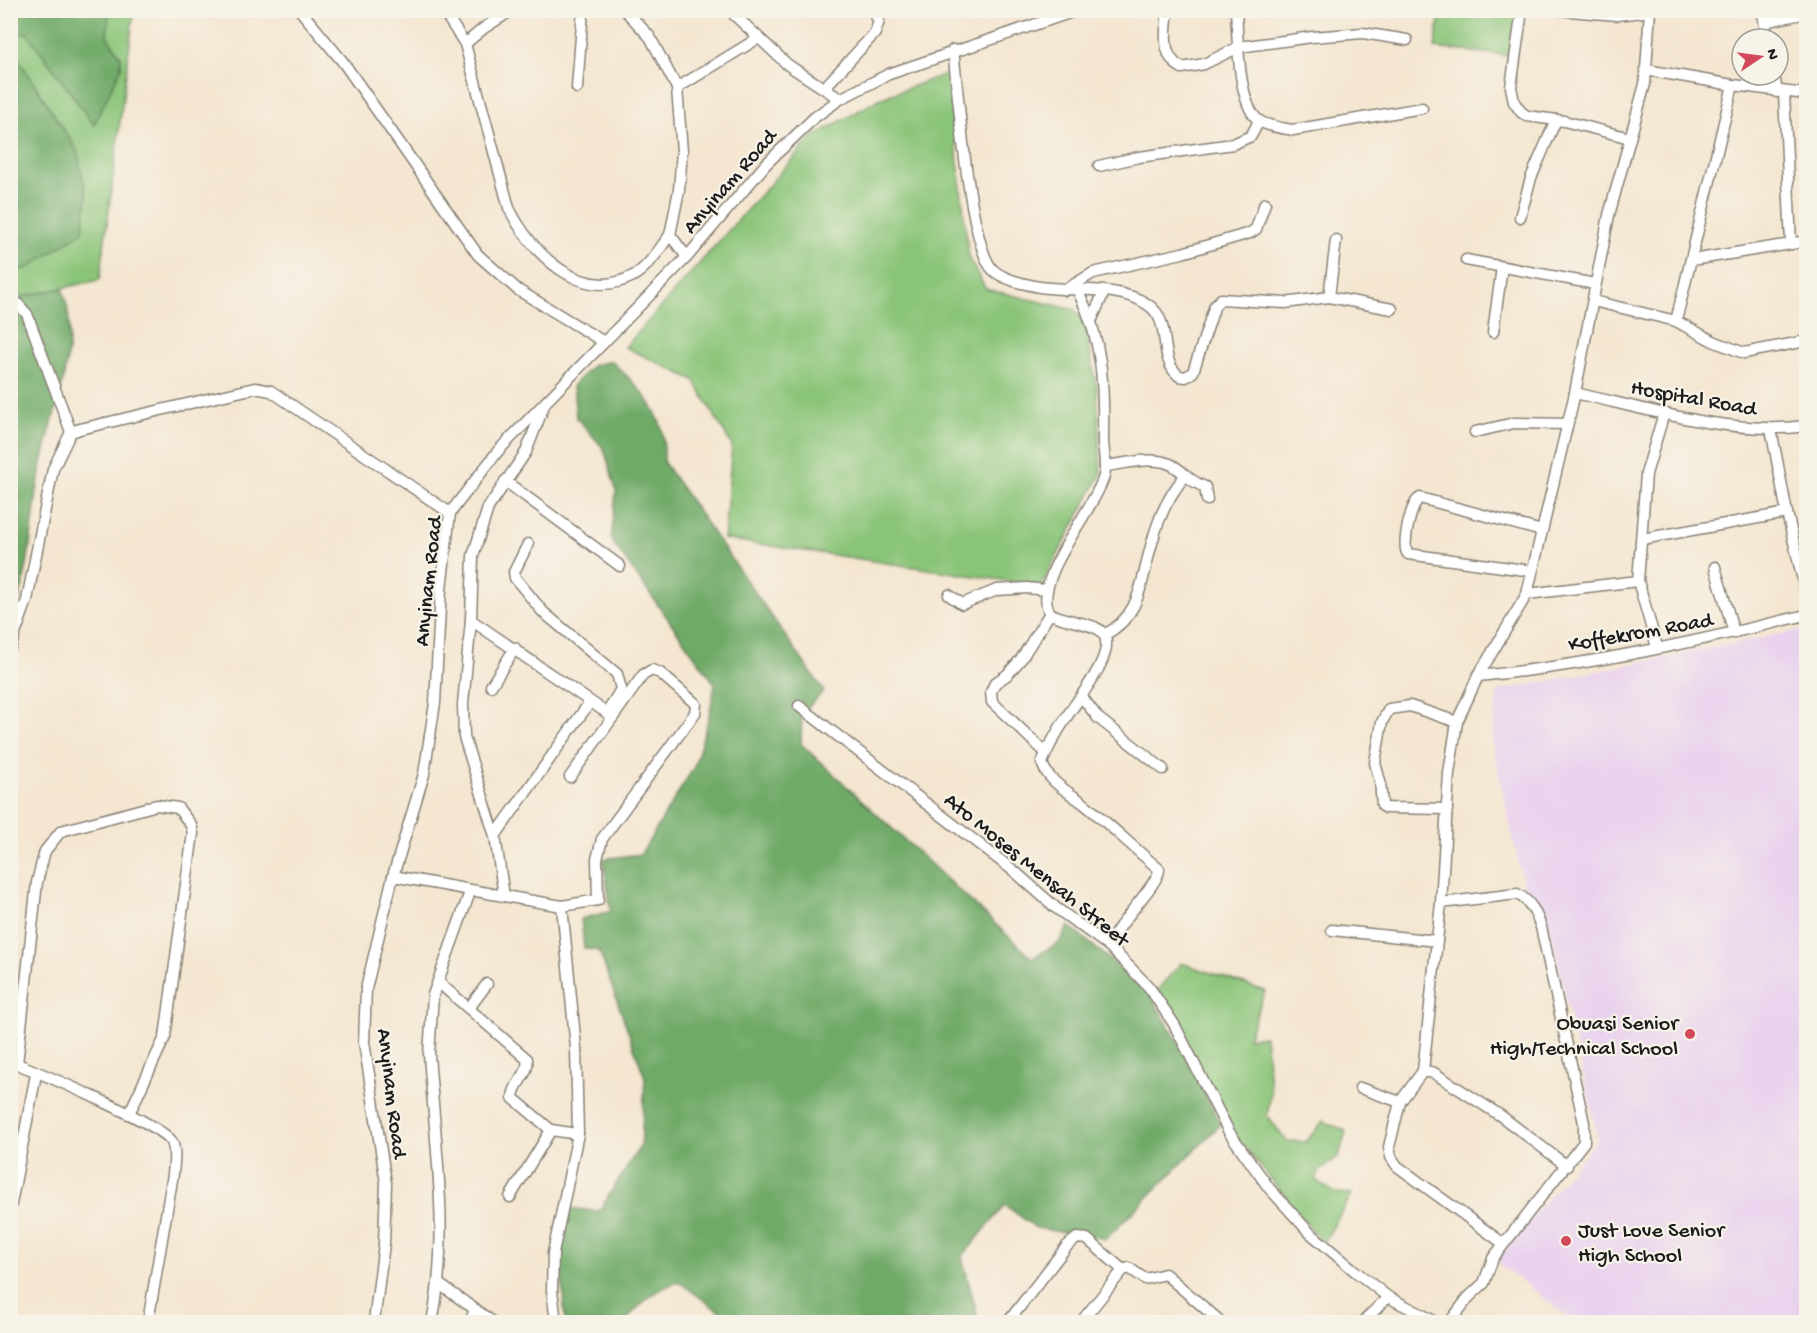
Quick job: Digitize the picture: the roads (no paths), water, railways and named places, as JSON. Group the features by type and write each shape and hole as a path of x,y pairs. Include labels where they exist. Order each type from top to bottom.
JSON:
{"street":[{"path":"300,10 343,62 478,255 518,290 604,342"},
{"path":"443,10 465,44 509,208 519,230 548,262 584,280 617,282 635,275 649,263 670,235 679,190 682,151 677,88 650,37 625,10"},
{"path":"465,44 484,28 512,10"},
{"path":"578,88 583,10"},
{"path":"729,10 757,39 788,65 840,99"},
{"path":"824,88 875,33 879,21 872,10"},
{"name":"Anyinam Road","path":"374,1323 384,1244 386,1184 364,1042 366,989 393,876 424,774 435,703 441,589 450,513 491,459 546,399 687,257 793,135 840,99 880,78 953,50 1078,10"},
{"path":"1168,10 1165,41 1169,56 1177,66 1194,67 1239,47 1352,33 1407,40"},
{"path":"1236,10 1245,91 1259,121 1274,127 1293,130 1422,108"},
{"path":"1522,10 1513,71 1514,102 1527,116 1556,120 1630,138"},
{"path":"1504,1244 1397,1166 1391,1157 1389,1147 1400,1102 1423,1071 1457,722 1478,676 1527,594 1575,393 1609,215 1646,70 1650,11 1595,15 1558,10"},
{"path":"1764,16 1806,14"},
{"path":"677,88 757,39"},
{"path":"953,50 973,208 985,257 992,269 1003,276 1039,287 1104,292 1140,300 1156,312 1162,322 1167,358 1176,375 1183,377 1191,375 1195,369 1215,305 1221,299 1285,303 1329,297 1392,309"},
{"path":"1646,70 1730,84"},
{"path":"1676,321 1733,87"},
{"path":"1745,87 1780,93 1806,94"},
{"path":"1778,87 1791,244"},
{"path":"1520,218 1531,178 1556,120"},
{"path":"1099,166 1139,157 1233,144 1251,136 1259,121"},
{"path":"1065,290 1093,273 1182,253 1250,233 1256,229 1265,203"},
{"path":"670,235 687,257"},
{"path":"1329,297 1336,240"},
{"path":"1692,260 1806,241"},
{"path":"1466,260 1595,284"},
{"path":"1492,332 1502,267"},
{"path":"1078,291 1092,319 1105,391 1105,466 1102,480 1046,590 1046,602 1050,613 1064,621 1094,627 1104,635 1105,645 1095,676 1042,763 1045,772 1159,869 1155,881 1114,931 1109,946"},
{"path":"1092,319 1104,292"},
{"path":"10,301 17,303 27,315 71,432 53,469 27,600 10,648"},
{"path":"1593,302 1676,321 1713,341 1743,353 1806,341"},
{"path":"71,432 255,388 271,391 450,513"},
{"name":"Hospital Road","path":"1575,393 1664,413 1771,429 1806,426"},
{"path":"504,896 495,836 464,737 463,704 471,620 473,556 488,508 530,443 546,399"},
{"path":"1657,647 1638,581 1646,474 1664,413"},
{"path":"1474,432 1514,423 1566,424"},
{"path":"1771,429 1787,513 1806,593"},
{"path":"1105,466 1161,462 1173,466 1205,488 1207,500"},
{"path":"1104,635 1128,614 1137,602 1152,540 1174,489 1185,476"},
{"path":"505,481 620,566"},
{"path":"1532,571 1408,554 1404,546 1415,501 1420,498 1542,531"},
{"path":"1642,539 1787,513"},
{"path":"528,544 514,572 514,578 543,612 617,674 621,689 610,715"},
{"path":"1715,567 1734,633"},
{"path":"1527,594 1638,581"},
{"path":"949,595 964,604 988,592 1006,588 1046,590"},
{"path":"1046,753 992,702 991,698 995,683 1007,675 1020,659 1050,613"},
{"name":"Koffekrom Road","path":"1478,676 1513,673 1734,633 1806,615"},
{"path":"471,620 610,715"},
{"path":"491,686 515,648"},
{"path":"393,876 470,892 562,906 598,900 597,859 602,838 697,708 694,701 660,673 652,670 643,675 610,715 570,777"},
{"path":"1082,697 1098,718 1163,769"},
{"path":"495,836 590,702"},
{"name":"Ato Moses Mensah Street","path":"799,706 892,775 1014,871 1056,908 1109,946 1149,987 1174,1024 1229,1132 1269,1188 1309,1233 1388,1297 1436,1323"},
{"path":"1447,809 1384,808 1376,763 1382,722 1389,709 1410,706 1457,722"},
{"path":"129,1114 165,1037 193,833 191,825 178,808 157,805 61,831 49,843 38,882 14,1063 129,1114 166,1135 172,1142 175,1154 148,1323"},
{"path":"432,1323 439,1284 441,1224 429,1054 433,995 470,892"},
{"path":"1441,903 1517,894 1526,898 1535,911 1553,976 1584,1124 1584,1142 1493,1258 1484,1283 1468,1298 1450,1323"},
{"path":"556,1323 552,1290 553,1253 578,1134 576,1048 562,906"},
{"path":"1332,930 1437,941"},
{"path":"438,982 527,1059 527,1070 515,1087 513,1098 551,1131 578,1134"},
{"path":"469,1008 487,984"},
{"path":"1423,1071 1434,1073 1501,1116 1567,1166"},
{"path":"10,1209 36,1074"},
{"path":"1360,1088 1400,1102"},
{"path":"510,1197 551,1131"},
{"path":"1008,1323 1067,1246 1077,1238 1087,1239 1123,1270"},
{"path":"1082,1323 1123,1270 1131,1269 1144,1278 1165,1274 1221,1323"},
{"path":"439,1284 494,1323"},
{"path":"1363,1323 1388,1297"},
{"path":"470,1323 476,1311"}],"place":[{"name":"Obuasi Senior High/Technical School","path":"1690,1034"},
{"name":"Just Love Senior High School","path":"1566,1241"}]}
